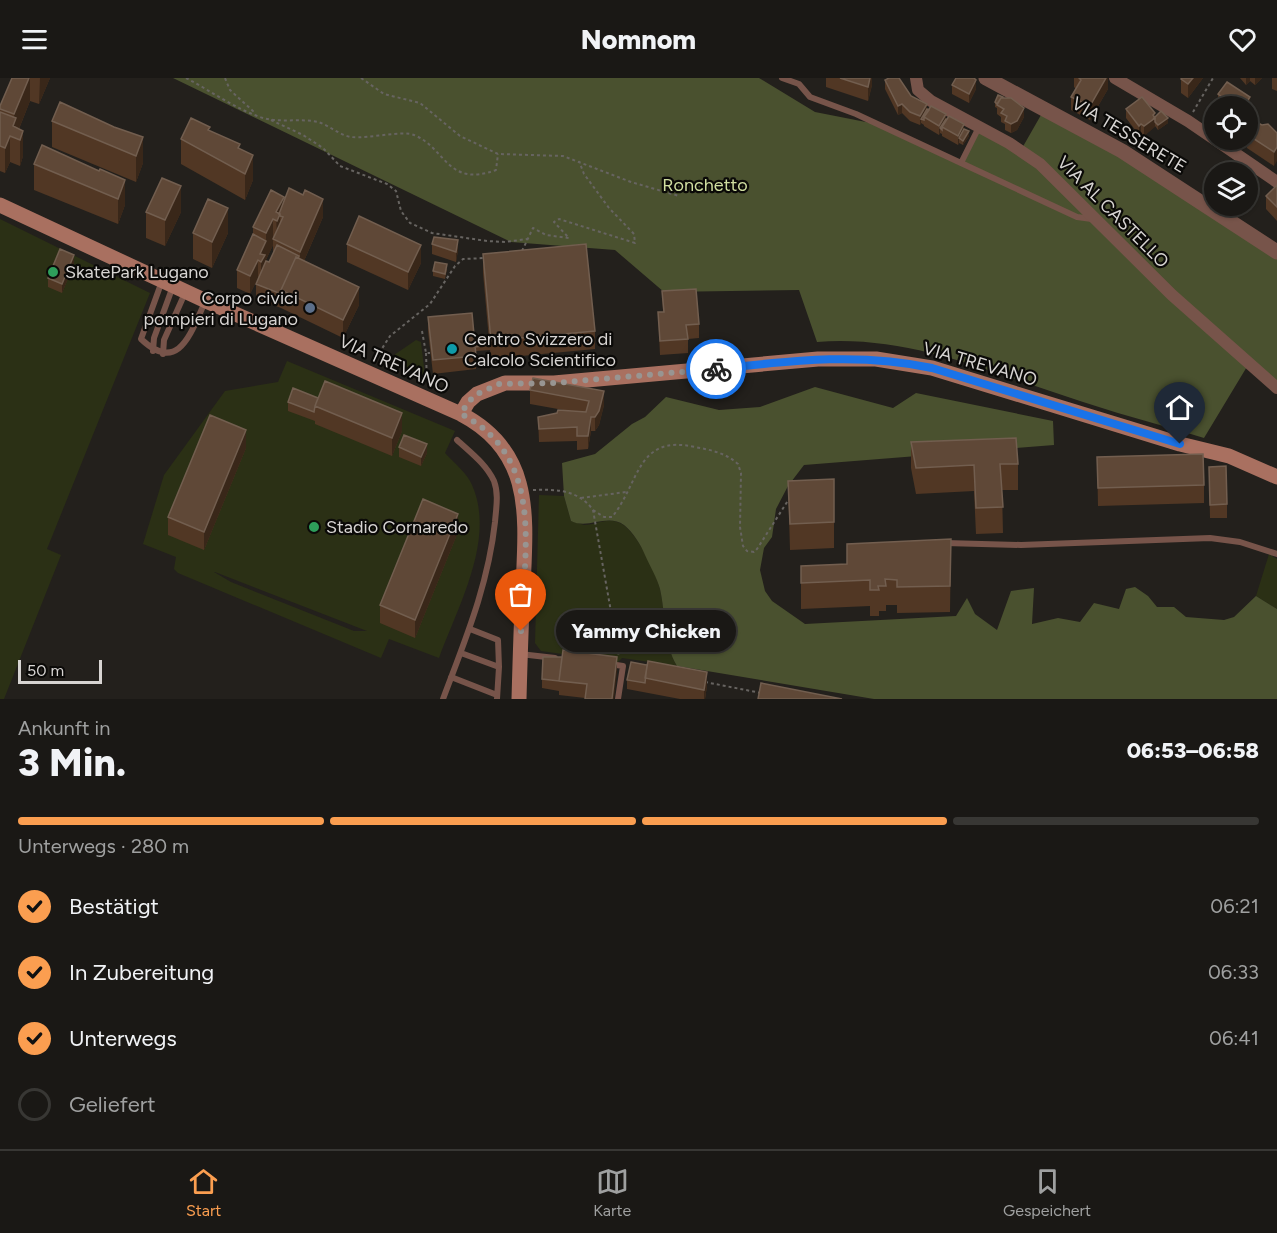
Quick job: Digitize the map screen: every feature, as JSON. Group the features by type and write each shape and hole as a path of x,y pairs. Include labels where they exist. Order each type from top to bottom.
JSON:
{"main road":[{"name":"VIA TREVANO","path":"0,205 206,301 461,414 468,402 477,394 505,383 554,383 818,358 868,358 941,371 1180,444 1229,456 1277,477"},
{"path":"461,414 490,432 501,445 515,469 522,491 525,542 519,699"}],"street":[{"name":"VIA AL CASTELLO","path":"916,78 918,90 931,101 979,126 1040,164 1172,295 1277,388"},
{"name":"VIA TESSERETE","path":"986,78 1104,141 1277,252"},
{"path":"1115,78 1188,121 1277,182"}],"lane":[{"path":"782,78 799,84 810,97 856,114 1077,217 1094,219"},
{"path":"961,163 979,126"},
{"path":"153,351 154,338 173,286"},
{"path":"173,286 141,339 153,351 162,354 179,349 190,337 206,301"},
{"path":"162,354 173,286"},
{"path":"443,699 470,629 490,563 497,502 495,484 486,467 457,440"},
{"path":"932,543 1021,545 1210,538 1240,542 1277,554"},
{"path":"451,677 497,697 498,640 470,629"},
{"path":"520,653 565,659"},
{"path":"461,654 499,667"},
{"path":"598,663 623,666 618,699"}],"path":[{"path":"186,78 303,135 322,148 340,166 387,184 396,191 401,211 410,223 432,233 487,241 505,242 527,239"},
{"path":"225,78 230,90 256,114"},
{"path":"362,78 384,94 420,103 460,136 498,154 563,156 631,182 679,196"},
{"path":"1188,121 1213,78"},
{"path":"269,119 320,122 348,136 374,138 399,133 414,135 458,172 482,175 495,170 498,154"},
{"path":"517,255 525,248 533,228 546,235 569,238 554,222 560,219 635,243 634,234 609,208 584,174 579,161"},
{"path":"376,358 390,336 430,304 454,266 464,259 494,258"},
{"path":"422,331 428,353 427,383"},
{"path":"581,498 604,517 612,517 645,458 660,447 684,444 728,456 740,468 741,541 745,549 752,552 757,549 789,498"},
{"path":"522,491 557,490 581,498 626,492"},
{"path":"593,510 620,665"},
{"path":"701,681 767,694"}],"green space":[{"name":"Ronchetto","path":"173,78 759,78 815,112 876,124 960,163 979,126 1021,150 1045,108 1204,207 1204,216 1219,216 1277,252 1277,388 1248,365 1204,438 943,356 881,344 849,341 817,342 799,290 664,292 615,250 511,242"},
{"path":"0,219 150,293 47,549 61,555 4,699 0,699"},
{"path":"416,340 421,342 425,376 396,365 392,360 394,355"},
{"name":"Stadio Cornaredo","path":"287,361 455,431 445,453 464,472 472,485 478,506 480,528 472,572 439,658 389,639 381,658 178,573 174,569 176,557 143,544 164,475 225,391 278,382","holes":["214,572 367,631 354,631 231,582"]},
{"path":"815,387 893,408 916,393 1053,421 1054,445 804,465 788,486 776,509 772,537 764,548 760,570 765,591 772,601 805,624 956,616 967,598 975,614 997,630 1011,591 1034,588 1032,624 1058,618 1080,622 1094,603 1119,609 1126,589 1135,587 1148,596 1157,607 1174,607 1186,617 1224,620 1234,617 1256,596 1277,609 1277,699 874,699 677,666 669,648 660,589 639,543 624,525 618,522 604,521 584,524 571,521 564,496 562,463 595,454 632,424 645,417 666,397 719,410 760,407"},
{"path":"539,495 564,496 571,521 589,525 615,521 626,527 639,542 658,582 669,648 677,666 622,658 618,662 541,651 535,643"},
{"path":"1269,554 1277,559 1277,609 1256,596"}],"building":[{"path":"12,78 29,78 14,114 0,109"},
{"path":"840,78 870,78 868,87"},
{"path":"899,78 911,96 927,104 920,116 910,112 902,104 898,106 885,80"},
{"path":"956,78 976,80 969,94 952,85"},
{"path":"1079,78 1106,78 1090,106 1071,97 1081,80"},
{"path":"1182,78 1193,78 1188,84"},
{"path":"1227,82 1248,96 1221,96 1218,94"},
{"path":"998,95 1003,98 997,104 995,102"},
{"path":"1142,97 1155,113 1153,115 1155,118 1144,126 1141,124 1139,126 1126,109"},
{"path":"1001,98 1011,98 1024,108 1017,121 1011,124 1005,121 1007,116 1001,113 1004,109 997,105"},
{"path":"60,102 114,127 143,137 136,156 52,121"},
{"path":"931,106 946,114 939,126 924,117"},
{"path":"927,109 929,110 924,120 921,119"},
{"path":"1161,111 1168,118 1158,125 1155,118 1153,119"},
{"path":"0,112 16,118 13,126 23,131 20,140 10,136 5,148 0,146"},
{"path":"949,116 964,124 958,136 942,127"},
{"path":"191,118 210,127 208,130 240,144 238,148 253,155 245,174 181,139"},
{"path":"1258,123 1268,124 1277,133 1277,147 1274,152 1258,142"},
{"path":"964,129 969,131 963,141 959,138"},
{"path":"42,145 99,171 100,169 125,180 118,199 34,164"},
{"path":"162,178 181,186 165,220 146,212"},
{"path":"1277,185 1277,207 1266,196"},
{"path":"289,188 303,195 305,190 323,199 300,252 273,239 283,217 279,214"},
{"path":"271,190 284,197 276,212 280,214 277,221 273,219 266,233 253,227"},
{"path":"208,199 228,208 212,242 193,233"},
{"path":"359,216 421,245 408,272 347,244"},
{"path":"253,234 266,241 260,254 265,255 261,262 258,260 250,276 237,270"},
{"path":"434,237 458,240 456,252 432,244"},
{"name":"Centro Svizzero di Calcolo Scientifico","path":"586,244 595,331 491,341 483,254"},
{"path":"277,245 299,256 296,257 281,294 256,284 266,261 269,262"},
{"path":"60,249 74,255 62,284 48,278"},
{"path":"296,257 359,287 343,320 281,290"},
{"path":"435,262 447,264 445,274 433,271"},
{"path":"696,289 699,324 686,325 688,339 660,341 658,312 664,312 662,291"},
{"name":"Centro Svizzero di Calcolo Scientifico","path":"472,313 476,356 433,360 428,317"},
{"path":"490,340 490,345 475,347 475,341"},
{"path":"533,378 604,391 599,411 595,417 591,417 588,436 577,436 577,427 539,429 538,417 557,413 558,410 586,412 589,401 530,390"},
{"path":"325,381 402,413 392,438 315,406"},
{"path":"293,388 318,398 314,412 288,402"},
{"path":"210,415 246,430 204,532 168,517"},
{"path":"404,435 427,444 421,457 399,447"},
{"path":"1016,438 1018,464 1000,464 1003,507 976,508 974,465 916,468 911,442"},
{"path":"1203,454 1204,485 1098,488 1097,457"},
{"path":"1226,466 1227,504 1210,505 1209,467"},
{"path":"834,479 834,522 790,524 788,481"},
{"path":"423,499 458,514 415,620 380,605"},
{"path":"951,539 950,586 897,587 897,580 885,579 886,586 878,586 879,590 870,590 870,580 801,583 801,566 847,564 847,544"},
{"path":"563,650 617,657 612,699 585,699 587,684 559,681"},
{"path":"543,657 562,657 559,681 542,679"},
{"path":"648,661 707,672 704,690 645,678"},
{"path":"631,662 647,665 645,683 627,680"},
{"path":"761,683 842,699 758,699"}],"way so far":[{"path":"521,631 525,542 522,491 515,469 501,445 490,432 461,414 468,402 485,389 505,383 554,383 716,369"}],"place":[{"name":"SkatePark Lugano","path":"53,272"},
{"name":"Corpo civici pompieri di Lugano","path":"310,308"},
{"name":"Centro Svizzero di Calcolo Scientifico","path":"452,349"},
{"name":"Stadio Cornaredo","path":"314,527"},
{"name":"Yammy Chicken","path":"521,631"}],"route":[{"path":"716,369 836,357 894,361 932,368 1180,444"}]}
